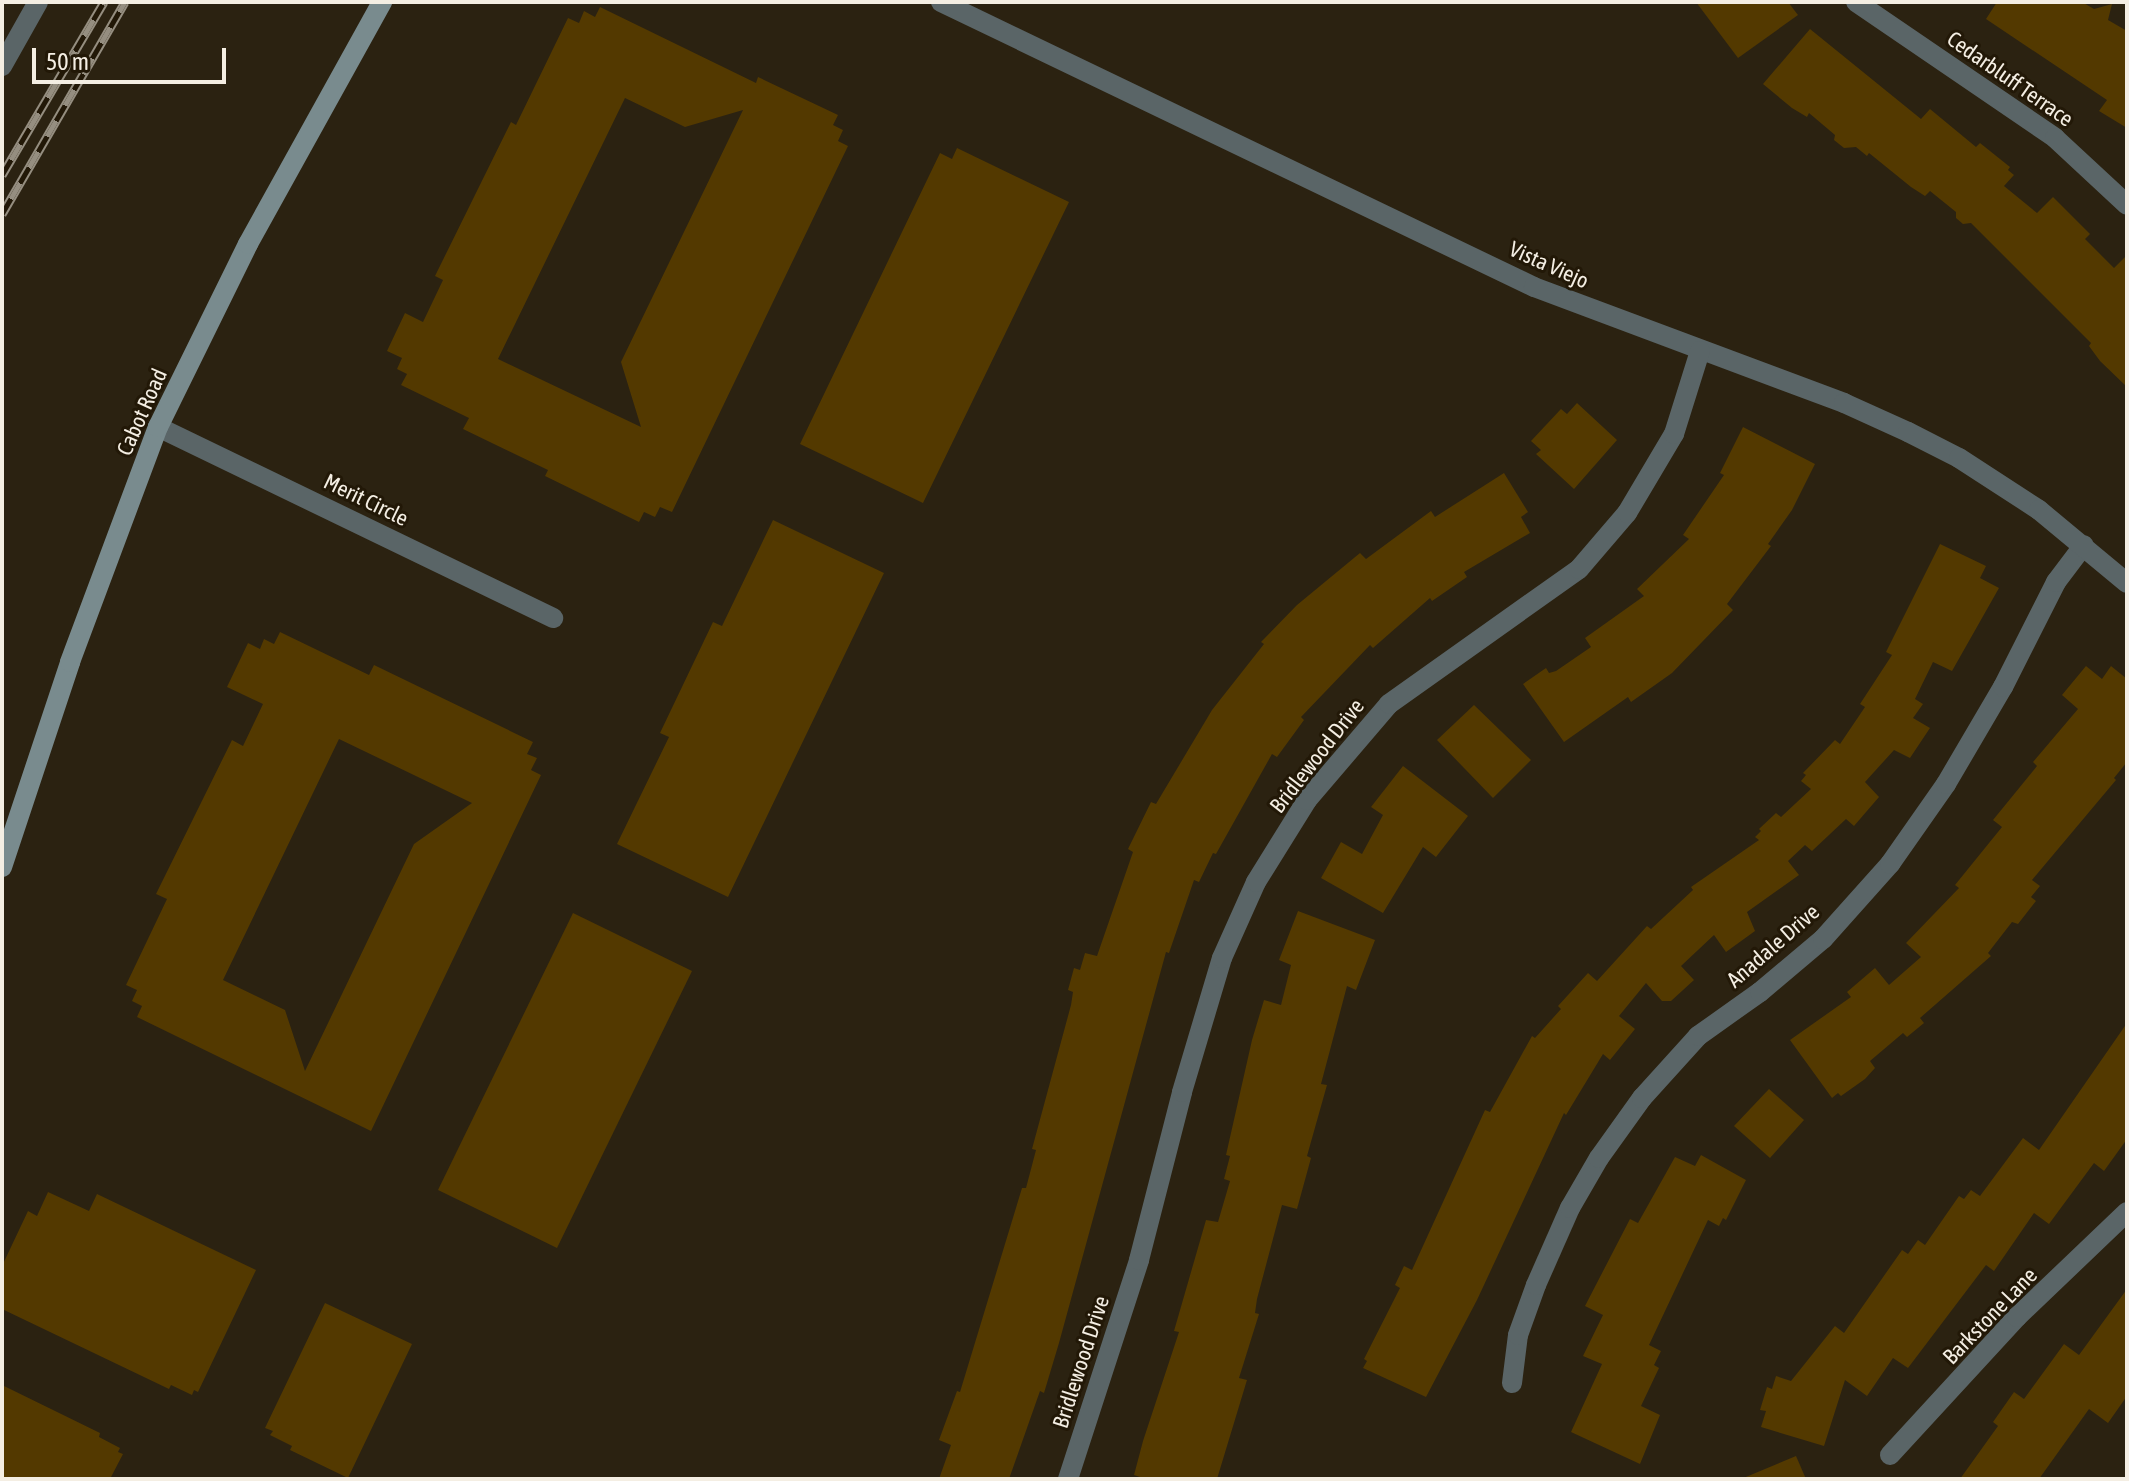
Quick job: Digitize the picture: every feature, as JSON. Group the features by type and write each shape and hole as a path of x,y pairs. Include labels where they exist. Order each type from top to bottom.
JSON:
{"main road":[{"name":"Cabot Road","path":"2,867 70,662 158,427 248,244 382,2"}],"street":[{"path":"2,66 38,2"},
{"name":"Vista Viejo","path":"941,2 1534,287 1844,403 1908,432 1959,458 2039,510 2127,583"},
{"name":"Cedarbluff Terrace","path":"1856,2 2055,138 2127,205"},
{"name":"Bridlewood Drive","path":"1068,1479 1139,1260 1182,1092 1222,958 1256,882 1307,800 1389,704 1579,569 1627,513 1674,434 1700,351"},
{"name":"Merit Circle","path":"158,427 553,618"},
{"name":"Anadale Drive","path":"1512,1383 1518,1335 1536,1285 1570,1208 1599,1158 1642,1098 1698,1036 1760,992 1823,939 1890,864 1946,784 2003,687 2056,582 2084,545"},
{"name":"Barkstone Lane","path":"1890,1455 2017,1317 2127,1212"}],"building":[{"path":"1696,2 1788,2 1798,15 1738,58"},
{"path":"1997,2 2082,2 2094,9 2112,4 2108,20 2127,31 2127,128 2099,111 2107,100 1986,19"},
{"path":"600,7 756,83 758,77 838,115 833,125 843,130 838,141 848,146 672,512 660,507 655,517 644,512 639,522 545,476 548,470 463,429 469,418 401,385 407,374 397,369 402,358 387,351 405,313 423,322 443,280 435,276 511,122 516,125 568,18 579,23 584,11 595,17","holes":["625,98 685,127 743,110 621,362 641,427 498,359"]},
{"path":"1810,29 1921,119 1930,109 1976,147 1980,143 2010,167 2008,170 2014,175 2004,186 2037,213 2053,197 2090,234 2085,239 2114,268 2127,255 2127,387 2100,361 2089,346 2091,343 1971,223 1963,224 1956,218 1956,212 1930,191 1925,196 1869,153 1867,156 1856,147 1844,148 1834,140 1835,135 1809,113 1807,117 1792,108 1763,84"},
{"path":"957,148 1069,202 923,503 800,444 940,153 952,159"},
{"path":"1577,403 1617,440 1574,489 1536,454 1541,450 1531,441 1561,409 1567,414"},
{"path":"1743,427 1815,464 1792,510 1768,544 1771,546 1727,604 1733,610 1672,673 1631,702 1628,697 1564,742 1523,684 1546,668 1549,673 1556,671 1591,647 1585,638 1644,596 1637,589 1689,539 1683,535 1724,475 1720,473"},
{"path":"1504,473 1528,512 1521,517 1530,533 1464,572 1467,577 1432,601 1430,598 1373,648 1370,645 1301,717 1304,720 1277,757 1272,754 1199,882 1194,880 1169,953 1166,952 1044,1393 1040,1391 1009,1479 939,1479 951,1445 939,1440 957,1391 960,1392 1022,1188 1026,1188 1036,1150 1032,1149 1071,1005 1073,992 1068,990 1074,968 1080,970 1085,953 1097,956 1133,852 1128,849 1151,802 1156,804 1212,710 1264,644 1261,642 1297,605 1360,553 1366,559 1431,511 1435,517"},
{"path":"773,520 884,573 728,897 617,844 669,737 660,733 713,622 722,626"},
{"path":"1940,544 1986,566 1980,578 1999,588 1952,671 1933,662 1915,699 1923,704 1913,718 1930,728 1910,758 1894,750 1865,782 1879,797 1854,826 1846,819 1812,851 1805,845 1788,861 1799,875 1747,912 1755,931 1726,952 1714,935 1681,966 1694,980 1671,1001 1662,1001 1646,983 1619,1016 1635,1029 1610,1060 1603,1054 1566,1115 1564,1113 1477,1300 1426,1397 1363,1368 1367,1361 1364,1359 1400,1288 1395,1285 1404,1266 1412,1270 1485,1110 1490,1112 1532,1036 1535,1038 1561,1009 1558,1006 1588,973 1597,981 1647,926 1651,929 1693,890 1691,887 1759,840 1755,837 1761,831 1759,829 1776,813 1781,817 1811,789 1801,781 1806,775 1803,773 1835,740 1840,744 1865,707 1860,704 1892,655 1886,652"},
{"path":"280,632 369,675 374,665 533,742 527,754 537,758 531,770 541,775 371,1131 137,1017 142,1006 132,1001 137,990 126,985 167,899 156,894 232,740 243,746 263,704 227,687 248,643 260,649 264,639 274,644","holes":["339,739 472,803 414,844 305,1071 285,1010 223,980"]},
{"path":"2086,666 2102,679 2111,666 2127,679 2127,762 2114,778 2116,780 2032,880 2040,886 2031,897 2036,901 2018,924 2012,922 1988,953 1991,956 1920,1018 1924,1023 1907,1037 1903,1033 1870,1061 1875,1068 1865,1079 1841,1096 1838,1093 1832,1098 1790,1040 1851,997 1847,992 1875,968 1889,985 1921,957 1906,943 1959,888 1955,885 2002,827 1993,820 2037,766 2033,762 2078,709 2062,695"},
{"path":"1474,705 1531,760 1493,798 1437,740"},
{"path":"1403,766 1468,816 1436,857 1423,847 1383,913 1321,878 1341,842 1362,854 1383,815 1371,807"},
{"path":"1298,911 1375,940 1356,990 1347,986 1321,1084 1327,1085 1307,1156 1311,1158 1297,1209 1282,1205 1257,1299 1255,1313 1259,1314 1239,1378 1247,1380 1217,1479 1146,1479 1134,1475 1143,1441 1179,1332 1174,1331 1206,1220 1218,1222 1230,1181 1224,1179 1230,1156 1226,1155 1252,1040 1264,1000 1281,1005 1291,965 1279,960"},
{"path":"573,913 692,971 557,1248 438,1190"},
{"path":"2127,1023 2127,1139 2104,1171 2094,1163 2049,1224 2034,1213 1994,1271 1986,1265 1908,1368 1893,1358 1867,1396 1845,1380 1824,1446 1761,1427 1766,1411 1760,1410 1767,1387 1772,1389 1776,1376 1791,1381 1835,1326 1844,1333 1902,1250 1908,1254 1918,1240 1925,1245 1959,1196 1964,1199 1971,1190 1980,1196 2023,1138 2039,1150"},
{"path":"1769,1089 1804,1120 1770,1158 1734,1126"},
{"path":"1701,1155 1746,1180 1726,1220 1723,1218 1719,1226 1708,1220 1649,1345 1661,1351 1654,1365 1659,1368 1641,1406 1660,1415 1640,1464 1571,1432 1602,1364 1583,1356 1603,1315 1585,1306 1630,1219 1638,1223 1675,1157 1695,1166"},
{"path":"48,1192 89,1211 97,1194 256,1270 198,1392 194,1390 192,1395 171,1385 169,1389 2,1309 2,1266 28,1211 37,1216"},
{"path":"2127,1289 2127,1396 2108,1423 2089,1409 2039,1479 1960,1479 1998,1426 1993,1422 2014,1392 2024,1399 2064,1344 2079,1355"},
{"path":"325,1303 412,1344 348,1478 290,1450 292,1446 270,1435 273,1431 265,1428"},
{"path":"2,1385 100,1433 99,1437 120,1448 118,1452 123,1454 110,1479 2,1479"},
{"path":"1796,1456 1806,1479 1741,1479"}],"railway":[{"path":"2,175 104,2"},
{"path":"2,214 125,2"}]}
